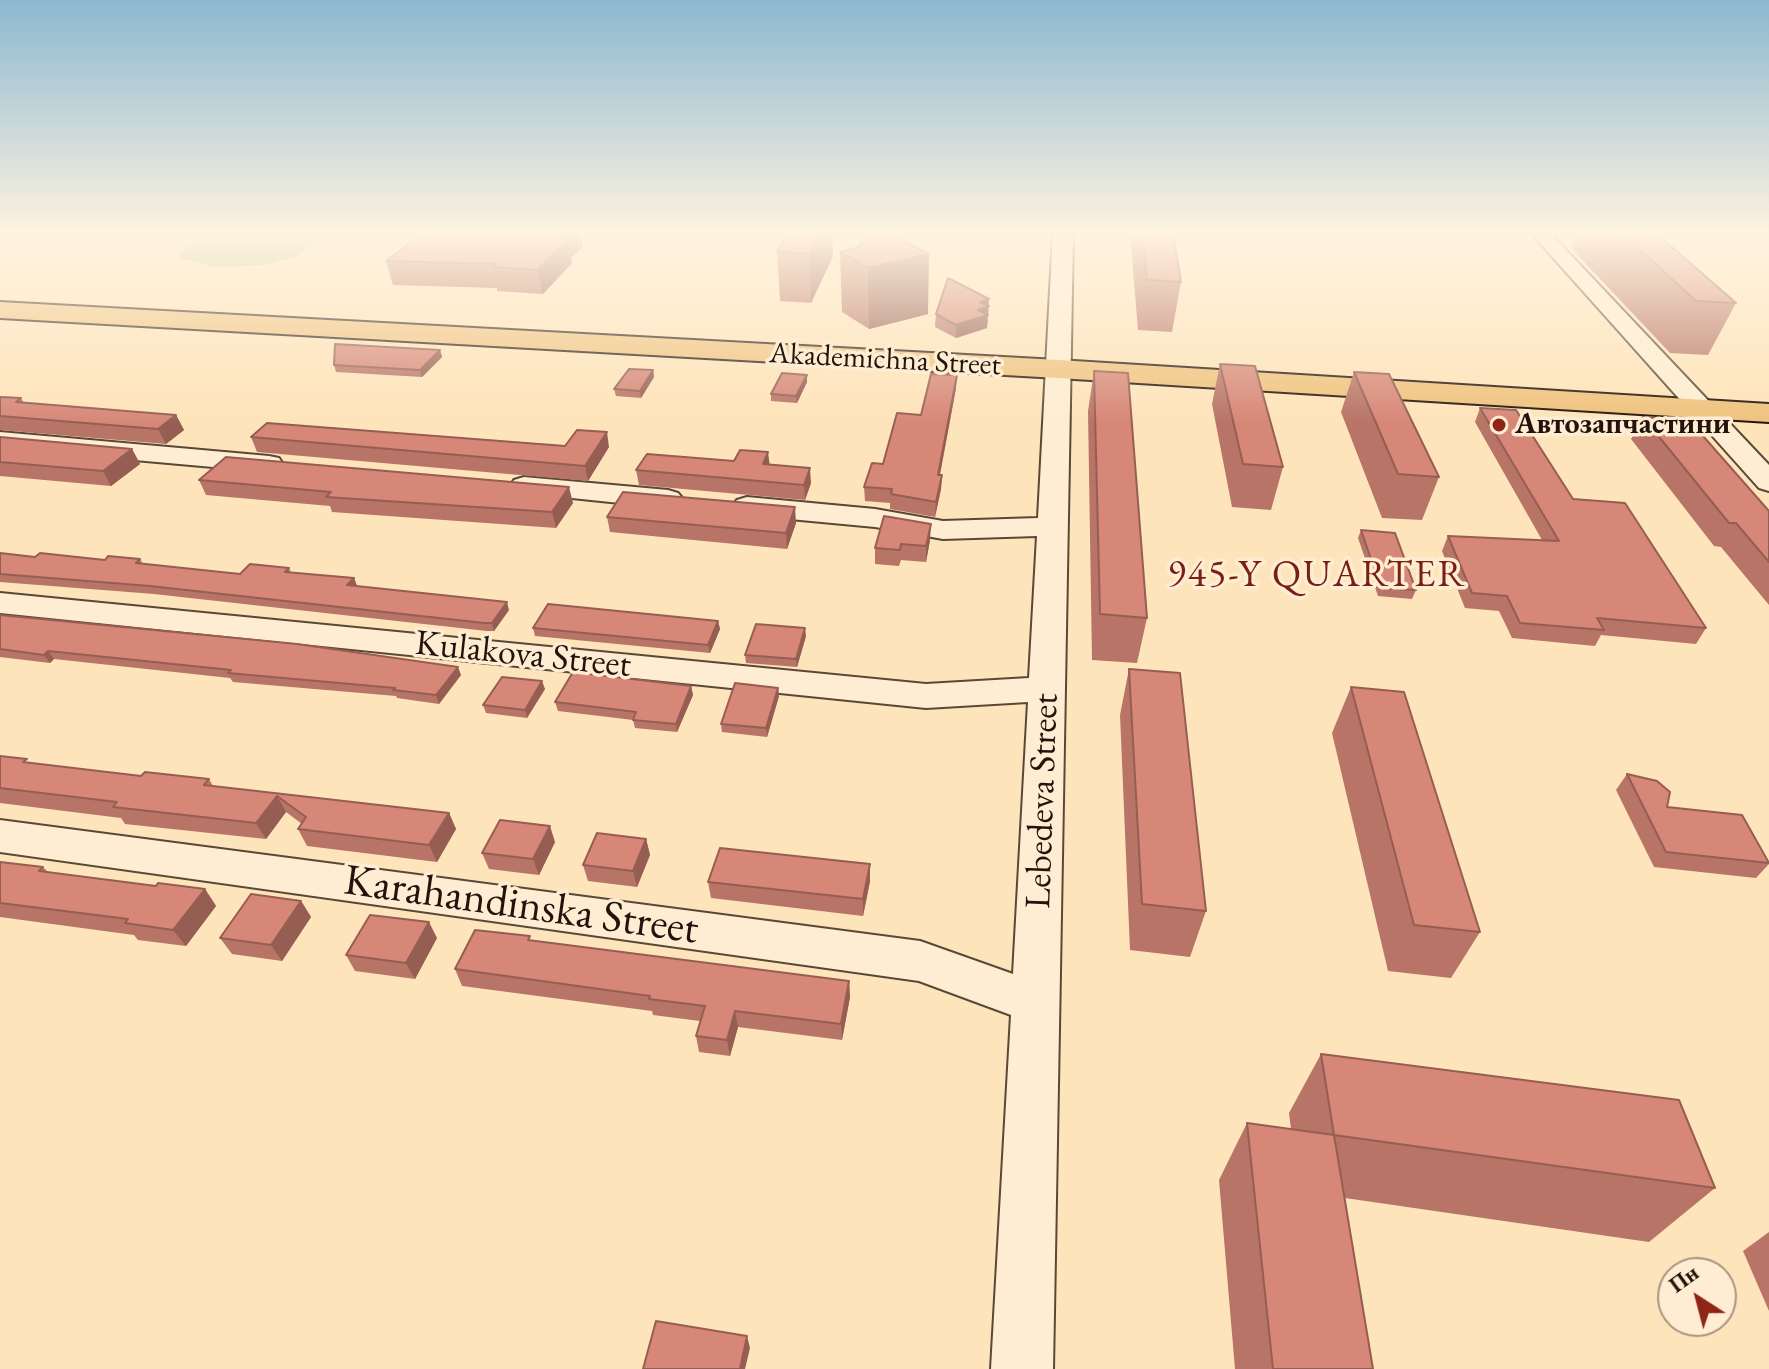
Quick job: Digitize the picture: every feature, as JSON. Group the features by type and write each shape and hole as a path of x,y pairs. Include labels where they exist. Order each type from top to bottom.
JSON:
{"main road":[{"name":"Akademichna Street","path":"0,310 1058,369 1769,413"}],"street":[{"name":"Lebedeva Street","path":"1022,1369 1061,297"},
{"path":"1598,297 1769,482"},
{"path":"0,440 302,467"},
{"path":"493,484 875,518 943,530 1052,527"},
{"name":"Kulakova Street","path":"0,603 926,696 1047,689"},
{"name":"Karahandinska Street","path":"0,836 920,961 1036,1003"}],"building":[{"path":"942,297 989,299 980,302 989,306 978,310 988,315 956,325 936,314"},
{"path":"1692,297 1729,297 1736,303 1696,301"},
{"path":"335,344 440,350 420,370 334,365"},
{"path":"1220,364 1255,366 1283,467 1243,464"},
{"path":"629,369 653,370 640,391 614,389"},
{"path":"1094,371 1128,373 1147,618 1100,614"},
{"path":"1354,372 1389,374 1439,477 1398,474"},
{"path":"782,373 807,375 796,396 771,394"},
{"path":"931,374 957,375 938,475 942,475 936,502 891,494 892,489 864,487 872,463 883,464 897,413 921,415"},
{"path":"0,397 21,398 16,402 176,415 158,429 0,416"},
{"path":"1480,408 1516,410 1573,499 1625,503 1706,628 1597,618 1604,630 1520,623 1507,596 1472,593 1448,536 1559,541"},
{"path":"1643,417 1689,420 1769,511 1769,562 1736,523 1729,523"},
{"path":"267,423 565,446 577,430 607,432 585,466 251,437"},
{"path":"0,437 132,449 103,471 0,462"},
{"path":"740,450 768,452 763,464 810,468 804,485 636,470 647,454 734,461"},
{"path":"226,457 569,487 552,512 326,497 331,492 199,480"},
{"path":"623,492 795,507 786,533 607,517"},
{"path":"884,516 931,524 926,546 901,544 900,550 875,548"},
{"path":"1361,530 1395,533 1416,590 1381,588"},
{"path":"0,553 35,557 40,553 105,560 108,556 140,559 136,563 240,574 250,564 289,568 285,572 354,578 347,585 507,602 492,623 484,623 150,586 0,574"},
{"path":"548,604 718,621 708,645 533,628"},
{"path":"0,615 297,644 458,667 436,695 48,651 44,655 0,649"},
{"path":"756,624 805,628 796,659 745,655"},
{"path":"1129,669 1180,673 1206,911 1142,904"},
{"path":"573,672 691,686 676,724 633,720 636,712 555,702"},
{"path":"502,677 542,681 525,710 483,705"},
{"path":"735,683 778,688 766,728 721,724"},
{"path":"1351,687 1404,692 1480,932 1414,925"},
{"path":"0,756 27,759 23,762 141,776 145,772 209,779 204,785 449,813 429,845 298,829 306,817 277,796 256,823 113,807 117,802 0,788"},
{"path":"1627,774 1657,781 1670,792 1667,807 1742,815 1769,863 1666,852"},
{"path":"500,820 550,826 533,859 482,853"},
{"path":"597,833 646,839 633,871 583,865"},
{"path":"720,848 870,864 863,899 708,882"},
{"path":"0,862 43,867 39,871 205,889 173,930 125,923 128,919 0,903"},
{"path":"251,894 301,901 271,945 220,938"},
{"path":"370,915 429,922 406,963 346,955"},
{"path":"475,930 530,936 528,940 849,981 841,1024 735,1011 727,1040 696,1036 705,1006 455,969"},
{"path":"1321,1054 1679,1100 1715,1188 1334,1135"},
{"path":"1247,1123 1334,1135 1373,1369 1273,1369"},
{"path":"656,1321 747,1336 740,1369 643,1369"}],"place":[{"name":"Автозапчастини","path":"1499,425"}],"district":[{"name":"945-Y QUARTER","path":"1317,576"}]}
